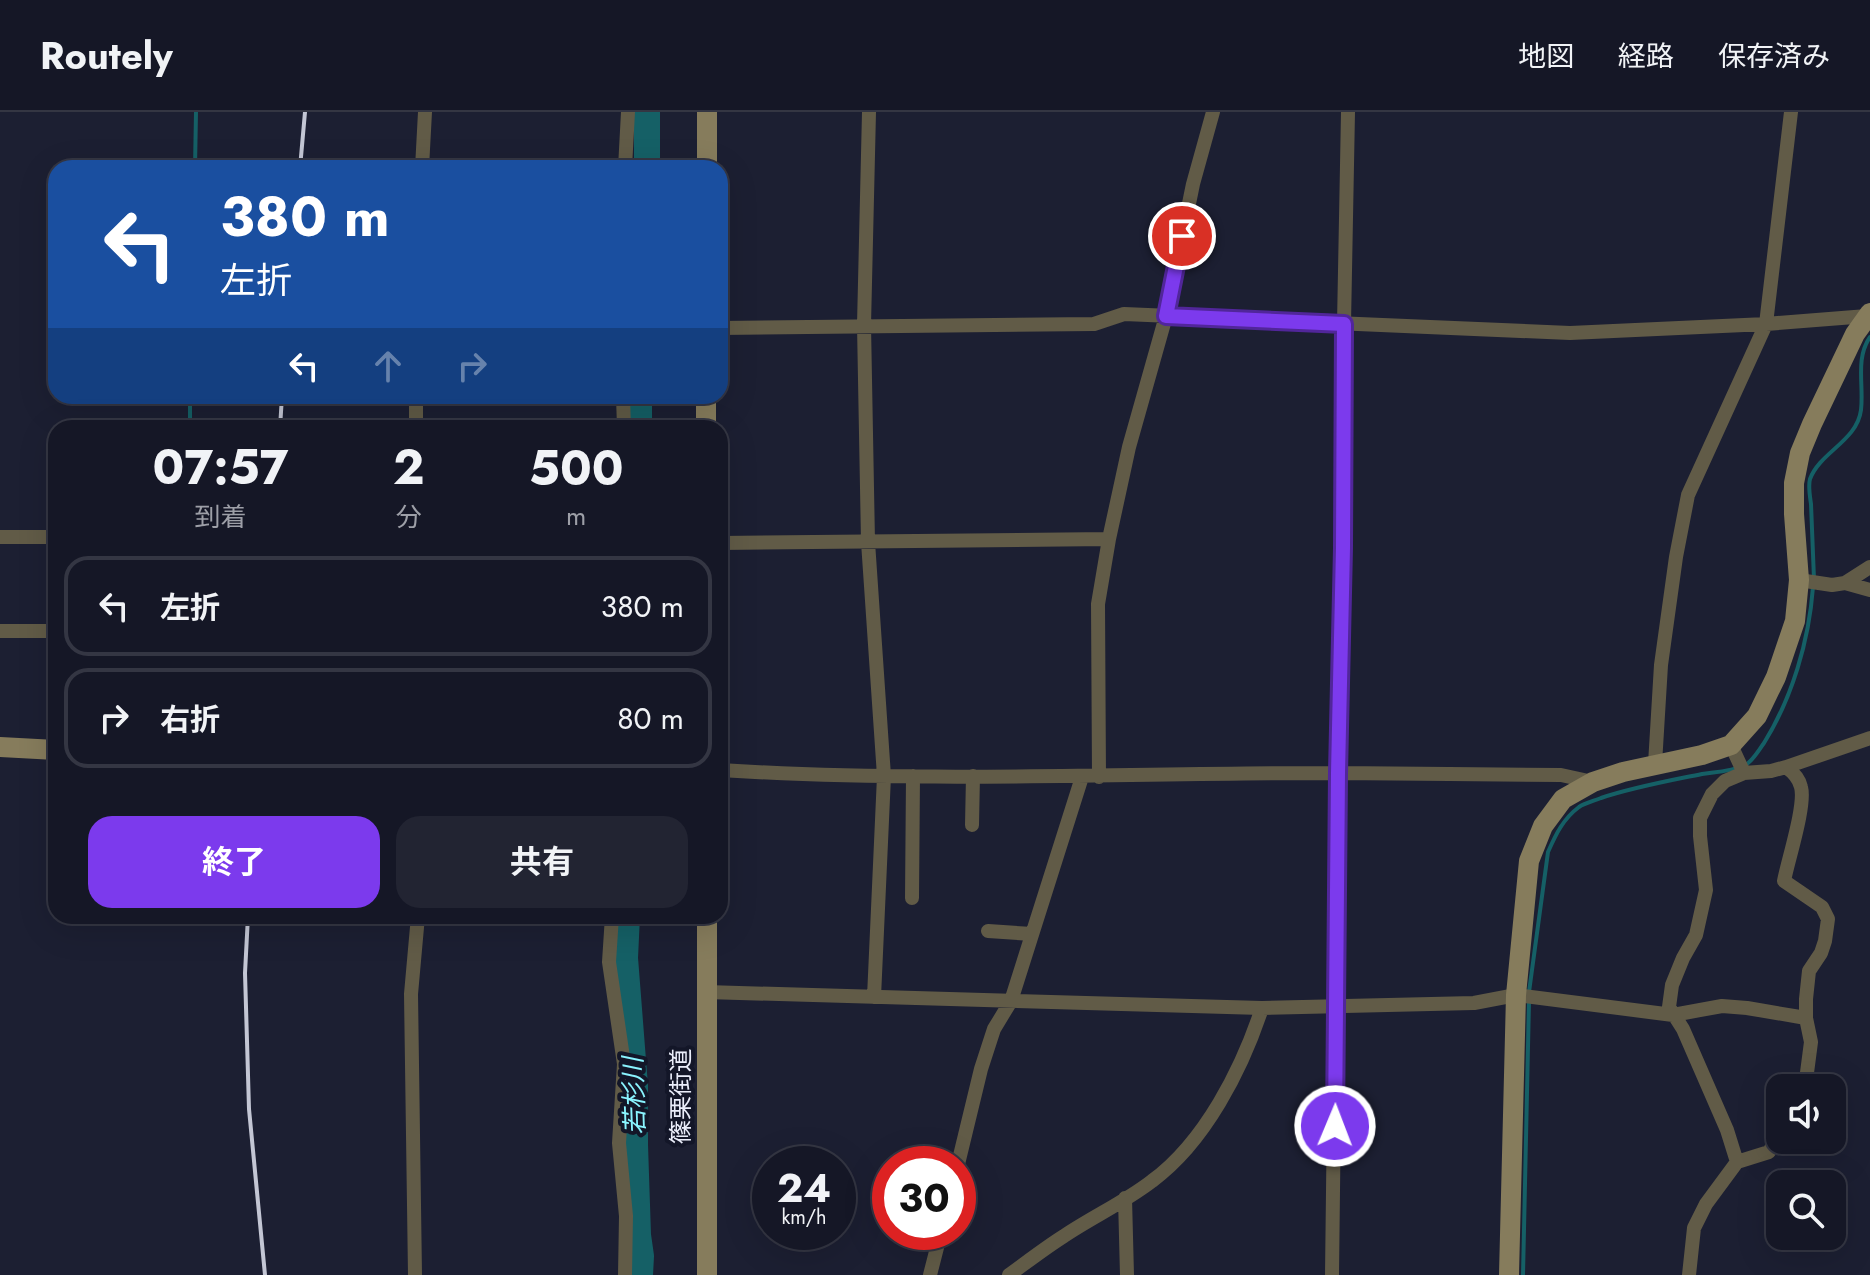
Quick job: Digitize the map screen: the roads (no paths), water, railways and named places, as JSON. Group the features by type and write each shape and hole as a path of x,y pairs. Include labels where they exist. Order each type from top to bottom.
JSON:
{"street":[{"path":"422,160 425,112"},
{"path":"625,160 628,112"},
{"path":"707,112 707,160"},
{"path":"869,112 864,325 868,542 884,776 874,997"},
{"path":"1099,777 1098,604 1109,539 1129,447 1166,316 1193,184 1213,112"},
{"path":"1332,1275 1348,112"},
{"path":"1655,764 1661,665 1688,495 1766,324 1791,112"},
{"path":"728,328 1094,324 1124,314 1570,333 1766,324 1869,314"},
{"path":"1737,1162 1727,1130 1683,1029 1669,1007 1672,985 1696,935 1706,890 1700,818 1712,794 1739,762 1776,677 1809,582 1794,514 1794,483 1800,453 1855,334 1869,314"},
{"path":"0,537 48,537"},
{"path":"728,543 1109,539"},
{"path":"1809,582 1845,583 1870,567"},
{"path":"1845,583 1870,590"},
{"path":"0,631 48,631"},
{"path":"1509,1275 1508,1248 1525,996 1529,861 1543,826 1563,799 1593,782 1623,772 1702,755 1771,771 1870,738"},
{"path":"0,747 48,750"},
{"path":"1786,767 1795,774 1802,787 1802,799 1784,881 1822,907 1828,919 1821,953 1809,971 1806,1018 1811,1042 1807,1074"},
{"path":"728,770 884,776 1561,775 1593,782"},
{"path":"912,898 913,776"},
{"path":"972,825 973,776"},
{"path":"963,1146 994,1029 1011,1001 1082,777"},
{"path":"415,1275 411,994 417,924"},
{"path":"611,924 609,962 624,1064 619,1143 626,1216 625,1275"},
{"name":"篠栗街道","path":"707,924 707,1275"},
{"path":"988,931 1032,934"},
{"path":"706,992 1262,1008 1474,1003 1525,996 1673,1015 1722,1006 1806,1018"},
{"path":"1009,1275 1062,1236 1152,1182 1172,1164 1201,1131 1225,1092 1262,1008"},
{"path":"1689,1275 1694,1228 1706,1204 1737,1162 1766,1153"},
{"path":"1125,1198 1127,1275"},
{"path":"930,1275 936,1250"}],"waterway":[{"path":"195,160 196,112"},
{"name":"若杉川","path":"647,112 647,160"},
{"path":"1814,579 1810,479 1858,421 1862,401 1861,363 1870,337"},
{"path":"190,404 190,420"},
{"name":"若杉川","path":"639,404 639,420"},
{"path":"1529,992 1548,852 1564,822 1579,807 1601,798 1651,784 1734,769 1750,761 1774,726 1791,688 1808,628 1813,587"},
{"name":"若杉川","path":"627,924 625,958 635,1086 640,1275"},
{"path":"1523,1275 1529,1001"}],"railway":[{"path":"301,160 305,112"},
{"path":"280,420 282,404"},
{"path":"248,924 245,973 249,1109 265,1275"}]}
